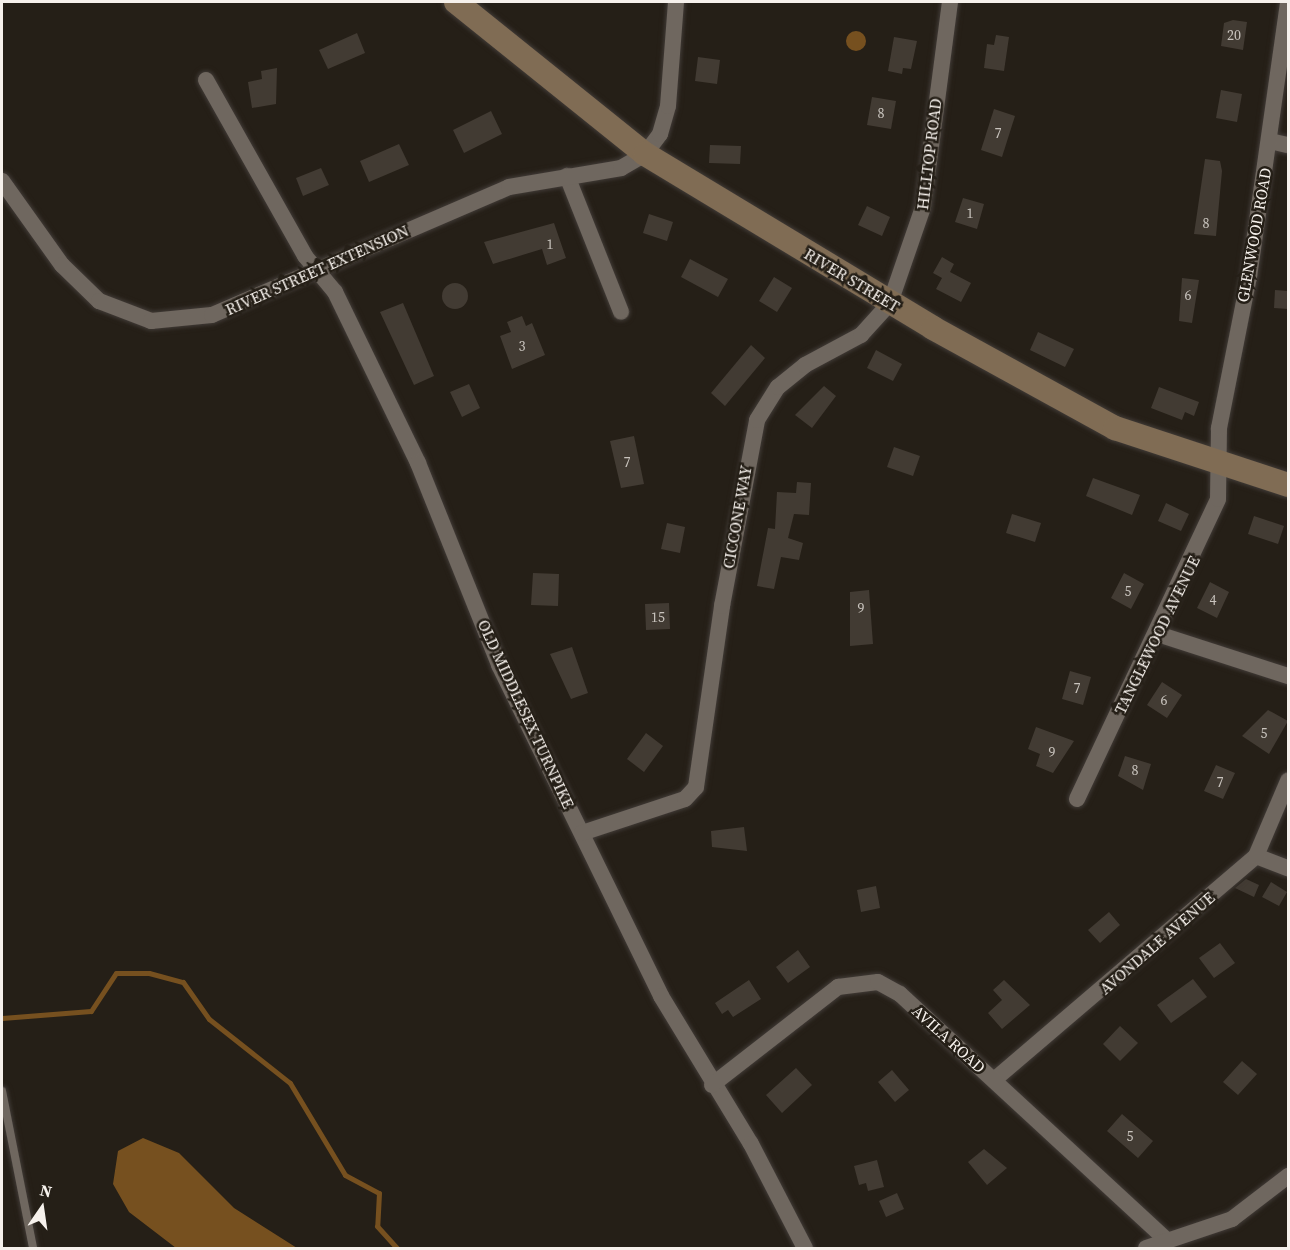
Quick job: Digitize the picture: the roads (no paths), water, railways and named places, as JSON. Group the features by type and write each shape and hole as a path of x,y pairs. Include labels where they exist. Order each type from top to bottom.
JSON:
{"main road":[{"name":"RIVER STREET","path":"456,2 645,154 890,303 1072,408 1221,465 1288,485"}],"street":[{"path":"645,154 660,134 668,106 676,2"},
{"name":"HILLTOP ROAD","path":"890,303 923,207 950,2"},
{"name":"GLENWOOD ROAD","path":"1221,465 1222,409 1270,141 1288,3"},
{"name":"OLD MIDDLESEX TURNPIKE","path":"206,80 305,256 320,271 418,463 499,666 661,996 712,1085 751,1144 801,1247"},
{"path":"1270,141 1288,145"},
{"name":"RIVER STREET EXTENSION","path":"2,181 79,285 133,316 164,322 212,315 320,271 478,199 567,176 621,168 645,154"},
{"path":"567,176 621,312"},
{"name":"CICCONE WAY","path":"582,833 693,794 757,420 778,387 805,365 861,335 890,303"},
{"name":"TANGLEWOOD AVENUE","path":"1077,799 1158,634 1210,521 1221,465"},
{"path":"1158,634 1288,676"},
{"name":"AVONDALE AVENUE","path":"993,1080 1256,856 1288,781"},
{"path":"1256,856 1288,868"},
{"name":"AVILA ROAD","path":"712,1085 838,987 862,980 893,989 1164,1238"},
{"path":"1146,1248 1164,1238 1221,1224 1288,1176"}],"lane":[{"path":"2,1091 33,1248"}],"waterway":[{"path":"2,1018 91,1011 116,973 149,973 183,982 209,1019 290,1083 345,1175 379,1193 377,1226 397,1248"}]}
